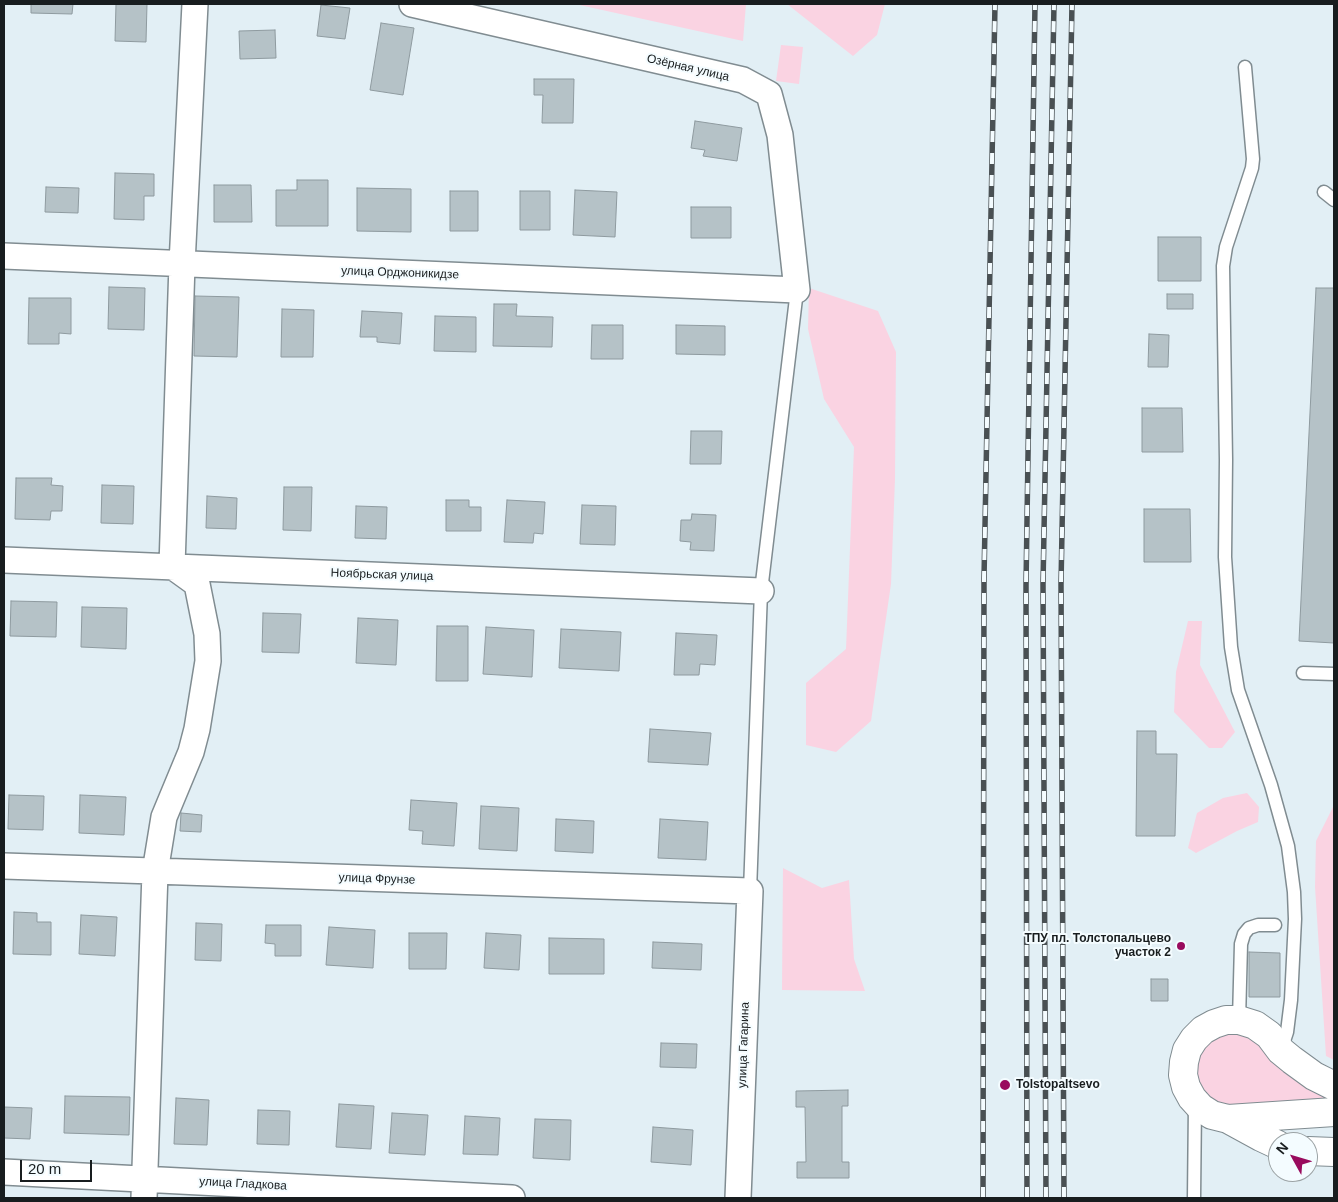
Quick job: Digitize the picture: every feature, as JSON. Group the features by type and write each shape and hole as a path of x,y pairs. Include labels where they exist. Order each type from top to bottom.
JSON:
{"street":[{"path":"144,1188 155,872 164,817 193,744 208,661 207,634 198,584 172,566 182,264 195,4"},
{"name":"Озёрная улица","path":"412,4 743,80 768,94 780,135 797,290"},
{"name":"улица Орджоникидзе","path":"4,256 797,290"},
{"name":"Ноябрьская улица","path":"4,560 761,591"},
{"name":"улица Фрунзе","path":"4,866 750,891"},
{"name":"улица Гагарина","path":"738,1198 750,891"},
{"path":"1268,1140 1228,1119 1212,1115 1201,1108 1186,1087 1184,1062 1187,1050 1194,1039 1208,1027 1226,1020 1239,1020 1255,1025 1276,1042 1281,1051 1314,1076 1334,1086"},
{"path":"1228,1119 1334,1112"},
{"path":"1318,1151 1334,1152"},
{"name":"улица Гладкова","path":"4,1172 144,1188 512,1198"}],"lane":[{"path":"1245,67 1253,159 1252,168 1226,247 1223,266 1226,557 1231,647 1238,690 1288,846 1294,892 1295,919 1291,1000 1287,1032 1281,1051"},
{"path":"750,891 761,591 797,290"},
{"path":"1303,673 1334,674"},
{"path":"1239,1020 1240,944 1249,928 1275,925"},
{"path":"1194,1198 1195,1102"}],"shaded area":[{"path":"575,4 746,4 743,41"},
{"path":"787,4 885,4 877,35 853,56"},
{"path":"781,45 803,47 799,84 776,81"},
{"path":"809,288 878,311 896,352 895,479 891,584 871,721 836,752 806,745 806,683 846,649 854,447 824,399 808,329"},
{"path":"1188,621 1202,621 1200,665 1235,732 1222,748 1209,748 1174,712 1176,672"},
{"path":"1247,793 1259,807 1258,822 1196,853 1188,848 1197,813 1223,798"},
{"path":"1334,805 1334,1060 1326,1056 1315,887 1316,841"},
{"path":"783,868 822,888 849,880 854,959 865,991 782,990"},
{"path":"1238,1029 1334,1100 1216,1108 1199,1096 1192,1071 1206,1040"}],"building":[{"path":"31,4 73,4 72,14 31,13"},
{"path":"116,4 147,4 146,42 115,41"},
{"path":"321,5 350,8 345,39 317,36"},
{"path":"381,23 414,28 403,95 370,90"},
{"path":"275,30 276,58 240,59 239,31"},
{"path":"534,79 574,79 573,123 542,123 543,95 534,95"},
{"path":"695,121 742,128 737,161 703,156 705,150 691,148"},
{"path":"115,173 154,174 154,196 144,196 144,220 114,219"},
{"path":"297,180 328,180 328,226 276,226 276,190 297,190"},
{"path":"214,185 251,185 252,222 214,222"},
{"path":"46,187 79,188 78,213 45,212"},
{"path":"357,188 411,189 411,232 357,231"},
{"path":"575,190 617,192 615,237 573,235"},
{"path":"450,191 478,191 478,231 450,231"},
{"path":"520,191 550,191 550,230 520,230"},
{"path":"691,207 731,207 731,238 691,238"},
{"path":"1158,237 1201,237 1201,281 1158,281"},
{"path":"109,287 145,288 144,330 108,329"},
{"path":"1316,288 1334,288 1334,643 1299,641"},
{"path":"1167,294 1193,294 1193,309 1167,309"},
{"path":"195,296 239,297 237,357 194,356"},
{"path":"29,298 71,298 71,334 59,333 59,344 28,344"},
{"path":"494,304 517,304 516,316 553,317 552,347 493,346"},
{"path":"282,309 314,310 313,357 281,357"},
{"path":"362,311 402,313 400,344 377,342 377,337 360,337"},
{"path":"435,316 476,317 476,352 434,351"},
{"path":"592,325 623,325 623,359 591,359"},
{"path":"676,325 725,326 725,355 676,354"},
{"path":"1149,334 1169,335 1168,367 1148,367"},
{"path":"1142,408 1182,408 1183,452 1142,452"},
{"path":"691,431 722,431 721,464 690,464"},
{"path":"16,478 52,478 51,485 63,486 62,511 51,511 50,520 15,519"},
{"path":"102,485 134,486 133,524 101,523"},
{"path":"284,487 312,487 311,531 283,530"},
{"path":"207,496 237,498 236,529 206,528"},
{"path":"446,500 469,500 469,507 481,507 481,531 446,531"},
{"path":"507,500 545,502 543,534 534,533 533,543 504,542"},
{"path":"582,505 616,506 615,545 580,544"},
{"path":"356,506 387,507 386,539 355,538"},
{"path":"1144,509 1190,509 1191,562 1144,562"},
{"path":"692,514 716,515 714,551 690,550 691,542 680,541 681,520 691,520"},
{"path":"11,601 57,602 56,637 10,636"},
{"path":"82,607 127,608 126,649 81,647"},
{"path":"263,613 301,614 299,653 262,652"},
{"path":"358,618 398,620 396,665 356,663"},
{"path":"437,626 468,626 468,681 436,681"},
{"path":"486,627 534,630 532,677 483,674"},
{"path":"561,629 621,632 619,671 559,668"},
{"path":"676,633 717,635 715,665 700,664 699,675 674,675"},
{"path":"650,729 711,733 708,765 648,762"},
{"path":"1137,731 1156,731 1156,754 1177,754 1175,836 1136,836"},
{"path":"9,795 44,796 43,830 8,829"},
{"path":"80,795 126,797 124,835 79,833"},
{"path":"411,800 457,803 454,846 422,844 423,831 409,830"},
{"path":"481,806 519,808 517,851 479,849"},
{"path":"181,813 202,815 201,832 180,831"},
{"path":"556,819 594,821 593,853 555,851"},
{"path":"660,819 708,822 706,860 658,858"},
{"path":"14,912 37,913 37,922 51,922 51,955 13,954"},
{"path":"81,915 117,917 115,956 79,954"},
{"path":"196,923 222,924 221,961 195,960"},
{"path":"266,925 301,925 301,956 275,956 275,944 265,943"},
{"path":"329,927 375,930 373,968 326,965"},
{"path":"409,933 447,933 446,969 409,969"},
{"path":"486,933 521,935 519,970 484,968"},
{"path":"549,938 604,939 604,974 549,974"},
{"path":"653,942 702,944 701,970 652,968"},
{"path":"1249,952 1280,953 1280,997 1249,997"},
{"path":"1151,979 1168,979 1168,1001 1151,1001"},
{"path":"661,1043 697,1044 696,1068 660,1067"},
{"path":"848,1090 848,1106 842,1106 842,1162 849,1162 849,1178 797,1178 797,1162 806,1162 805,1107 796,1107 796,1091"},
{"path":"65,1096 130,1097 129,1135 64,1133"},
{"path":"176,1098 209,1100 207,1145 174,1144"},
{"path":"339,1104 374,1106 371,1149 336,1147"},
{"path":"4,1107 32,1108 30,1139 4,1138"},
{"path":"258,1110 290,1111 289,1145 257,1144"},
{"path":"392,1113 428,1115 425,1155 389,1153"},
{"path":"465,1116 500,1118 498,1155 463,1154"},
{"path":"535,1119 571,1120 570,1160 533,1158"},
{"path":"653,1127 693,1130 691,1165 651,1162"}],"railway":[{"path":"983,1198 984,578 995,4"},
{"path":"1027,1198 1026,585 1035,4"},
{"path":"1046,1198 1043,584 1054,4"},
{"path":"1064,1198 1061,584 1072,4"}],"place":[{"name":"ТПУ пл. Толстопальцево участок 2","path":"1181,946"},
{"name":"Tolstopaltsevo","path":"1005,1085"}]}
